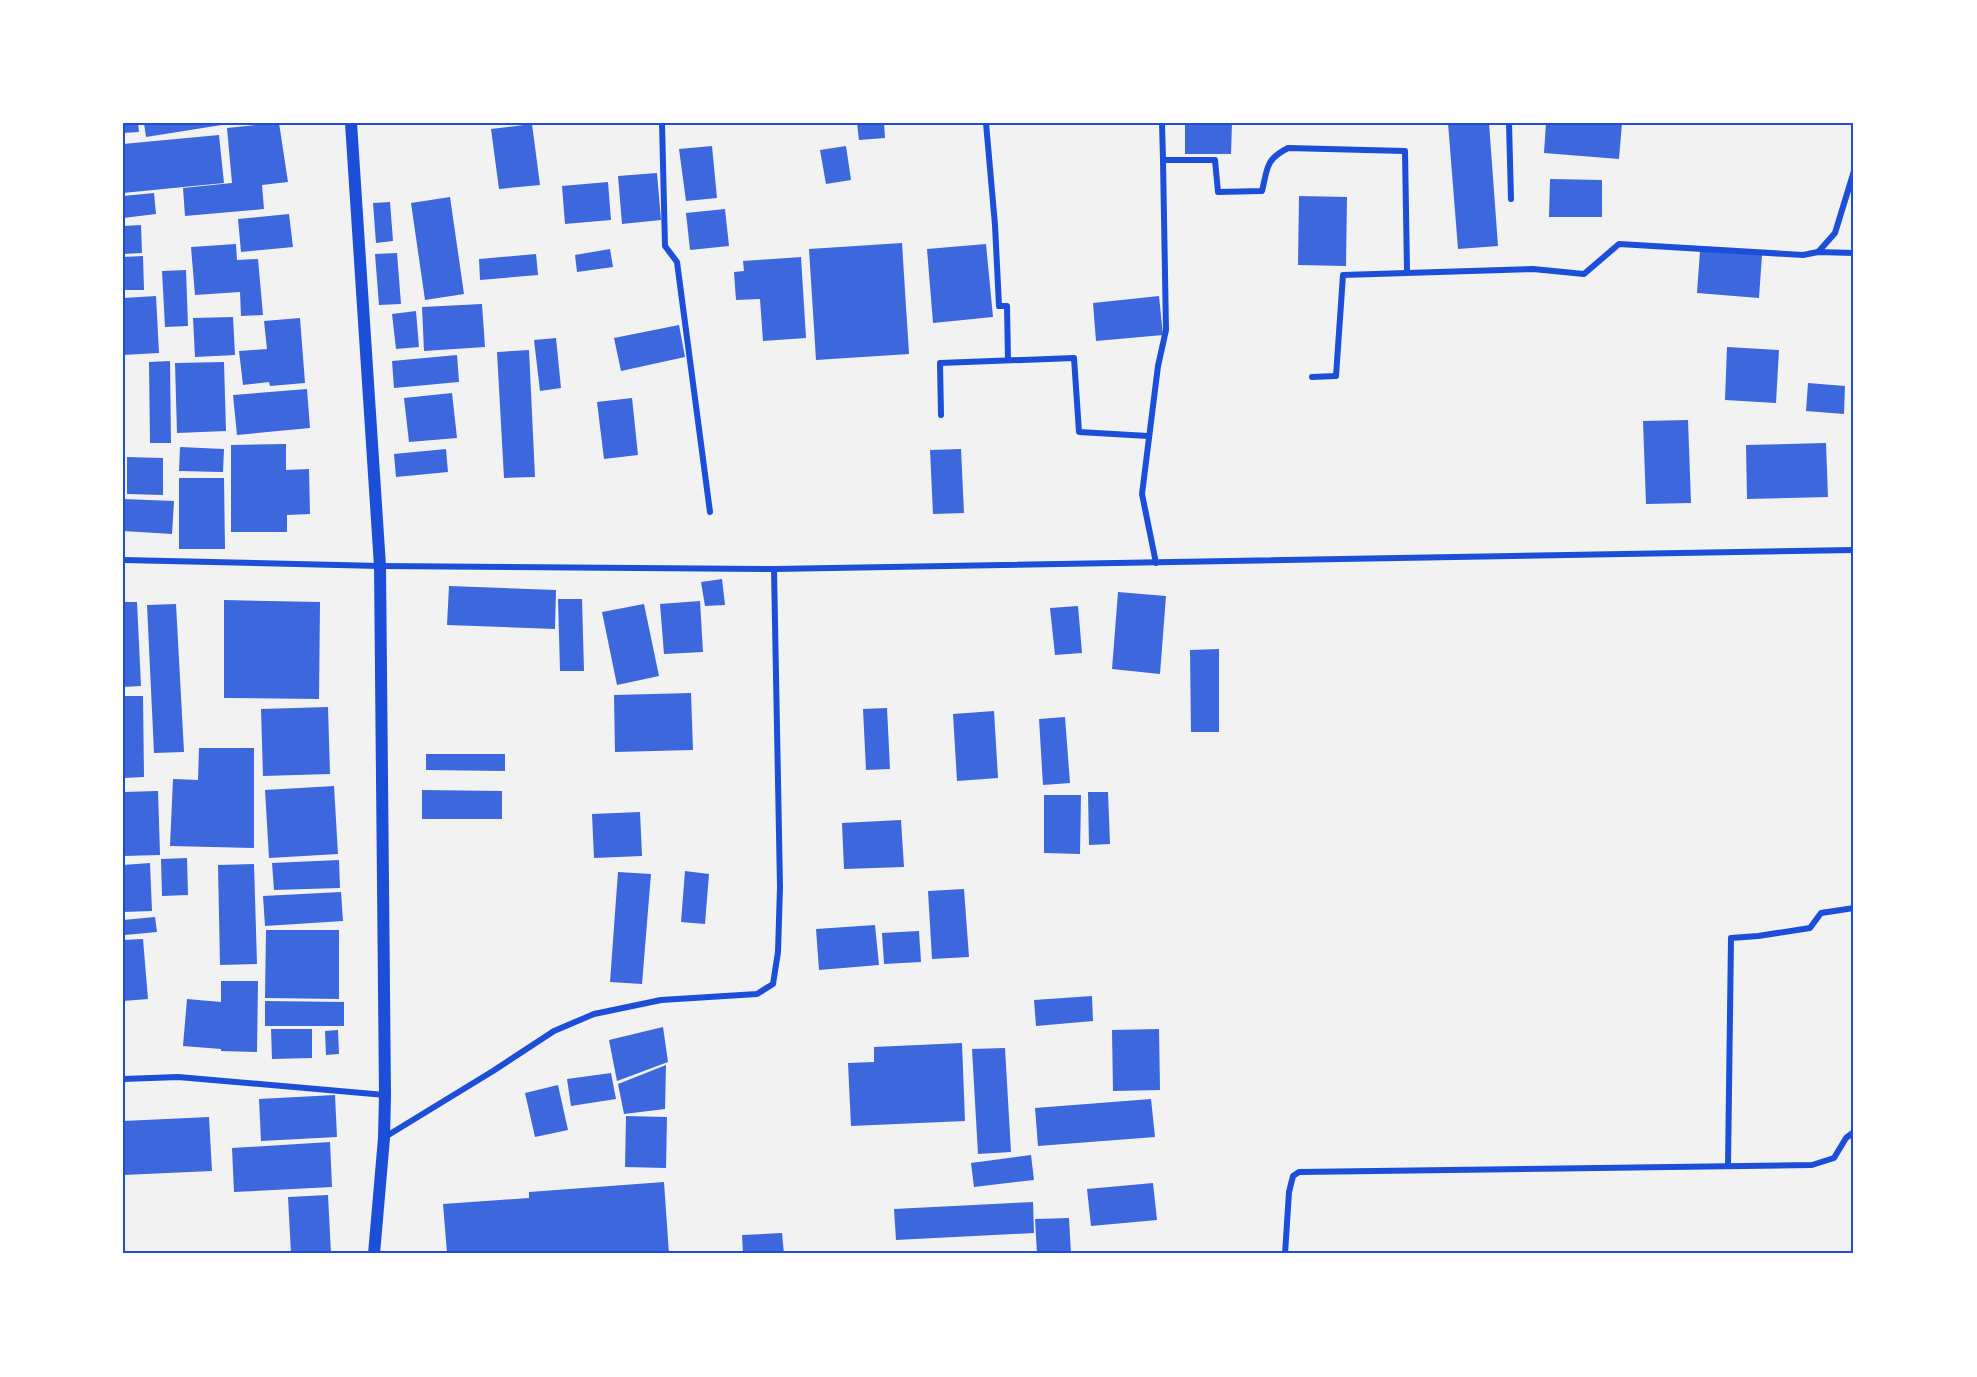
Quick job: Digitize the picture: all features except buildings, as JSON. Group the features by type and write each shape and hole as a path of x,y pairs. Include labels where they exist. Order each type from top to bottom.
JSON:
{"main road":[{"path":"351,123 380,566 385,1095 384,1138 374,1254"}],"street":[{"path":"662,123 665,246 677,262 711,512"},
{"path":"986,123 999,306 1008,306 1008,360"},
{"path":"1156,563 1142,494 1158,366 1166,330 1162,123"},
{"path":"1509,123 1511,199"},
{"path":"1163,160 1215,160 1218,192 1262,191 1268,164 1274,155 1288,148 1405,151 1407,271"},
{"path":"1818,252 1835,232 1854,171"},
{"path":"1312,377 1336,376 1343,275 1407,271 1533,269 1584,274 1619,244 1803,255 1818,252 1854,253"},
{"path":"941,415 940,363 1074,358 1079,432 1148,436"},
{"path":"123,560 380,566 774,569 1854,550"},
{"path":"384,1138 554,1031 594,1014 661,1000 758,994 774,984 778,952 780,887 774,569"},
{"path":"1728,1166 1731,938 1810,928 1821,913 1854,908"},
{"path":"123,1079 178,1077 385,1095"},
{"path":"1285,1254 1289,1192 1293,1176 1299,1172 1812,1165 1834,1158 1846,1138 1854,1132"},
{"path":"1349,1254 1364,1254"}]}
